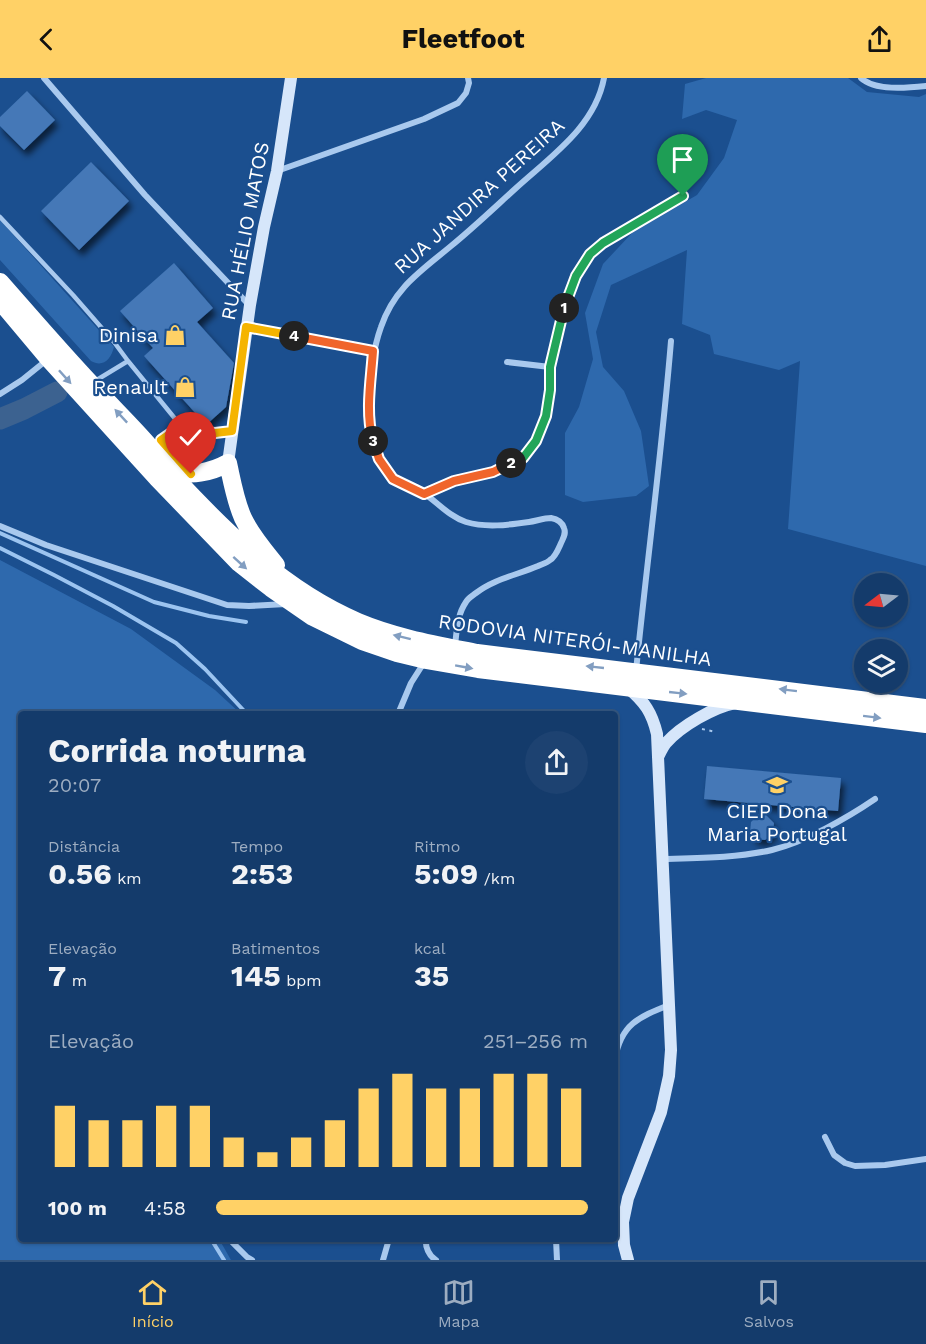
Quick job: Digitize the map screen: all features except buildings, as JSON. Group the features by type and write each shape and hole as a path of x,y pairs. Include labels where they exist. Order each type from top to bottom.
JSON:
{"highway":[{"name":"RODOVIA NITERÓI-MANILHA","path":"0,282 90,384 156,444 172,474 232,537 255,557 320,603 357,621 390,634 477,653 750,701 926,724"},
{"name":"RODOVIA NITERÓI-MANILHA","path":"0,300 48,358 184,507 239,562 292,604 336,629 397,652 426,660 478,669 631,680 926,708"},
{"path":"172,474 210,472 228,463 236,500 243,519 292,584"}],"main road":[{"name":"RUA HÉLIO MATOS","path":"228,463 249,305 277,171 291,78"},
{"path":"628,1260 624,1245 623,1222 628,1198 661,1112 669,1076 671,1050 657,734 649,710 631,680"},
{"path":"659,756 665,745 675,735 701,717 732,704 750,701"}],"street":[{"path":"44,78 145,195 249,305"},
{"path":"277,171 424,119 458,103 466,93 468,78"},
{"name":"RUA JANDIRA PEREIRA","path":"455,649 460,614 467,600 486,585 552,560 565,535 564,528 561,522 554,518 502,526 464,522 442,509 424,494 393,479 379,459 371,431 370,396 373,351 382,324 398,292 576,133 592,109 604,78"},
{"path":"861,78 867,83 893,88 926,86"},
{"path":"424,494 454,481 493,472 523,458 536,441 546,416 550,390 550,367 562,315 576,276 590,254 603,243 683,196"},
{"path":"631,680 665,411 671,341"},
{"path":"0,394 22,380 48,358"},
{"path":"507,362 550,367"},
{"path":"0,526 46,544 227,605 292,604"},
{"path":"399,711 411,683 426,660"},
{"path":"662,859 714,858 773,850 809,836 861,809 875,799"},
{"path":"618,1046 630,1026 641,1016 670,1005"},
{"path":"825,1137 834,1155 845,1163 855,1166 885,1165 926,1159"},
{"path":"232,1242 252,1260"},
{"path":"383,1260 388,1242"},
{"path":"425,1242 428,1251 436,1260"},
{"path":"556,1242 557,1260"}],"lane":[{"path":"0,218 114,342 181,426 191,431 205,433 232,431"},
{"path":"90,384 128,361"},
{"path":"181,426 156,444 191,474"}],"path":[{"path":"246,327 373,351"}],"shaded area":[{"path":"706,78 848,78 867,92 919,97 926,94 926,566 788,529 800,361 779,370 714,354 710,335 682,324 687,250 611,285 596,332 603,367 624,391 641,431 649,486 636,496 583,502 565,495 565,433 579,407 593,359 585,313 603,264 632,233 697,195 724,158 737,120 706,110 682,119 685,84"},
{"path":"0,220 114,347 106,361 95,363 91,361 0,260"},
{"path":"0,560 131,629 215,690 238,711 18,711 18,1242 221,1242 231,1260 0,1260"}],"waterway":[{"path":"0,419 57,392"},
{"path":"0,533 154,602 209,616 246,622"},
{"path":"0,548 113,606 176,643 205,669 244,711"},
{"path":"213,1242 224,1260"}],"place":[{"name":"Dinisa","path":"175,335"},
{"name":"Renault","path":"185,387"},
{"name":"CIEP Dona Maria Portugal","path":"777,785"}],"route":[{"path":"191,474 161,440 181,426 191,431 205,433 232,431 246,327 373,351 370,396 371,431 379,459 393,479 407,487 424,494 454,481 493,472 523,458 536,441 546,416 550,390 550,367 562,315 576,276 590,254 603,243 683,196"}]}
